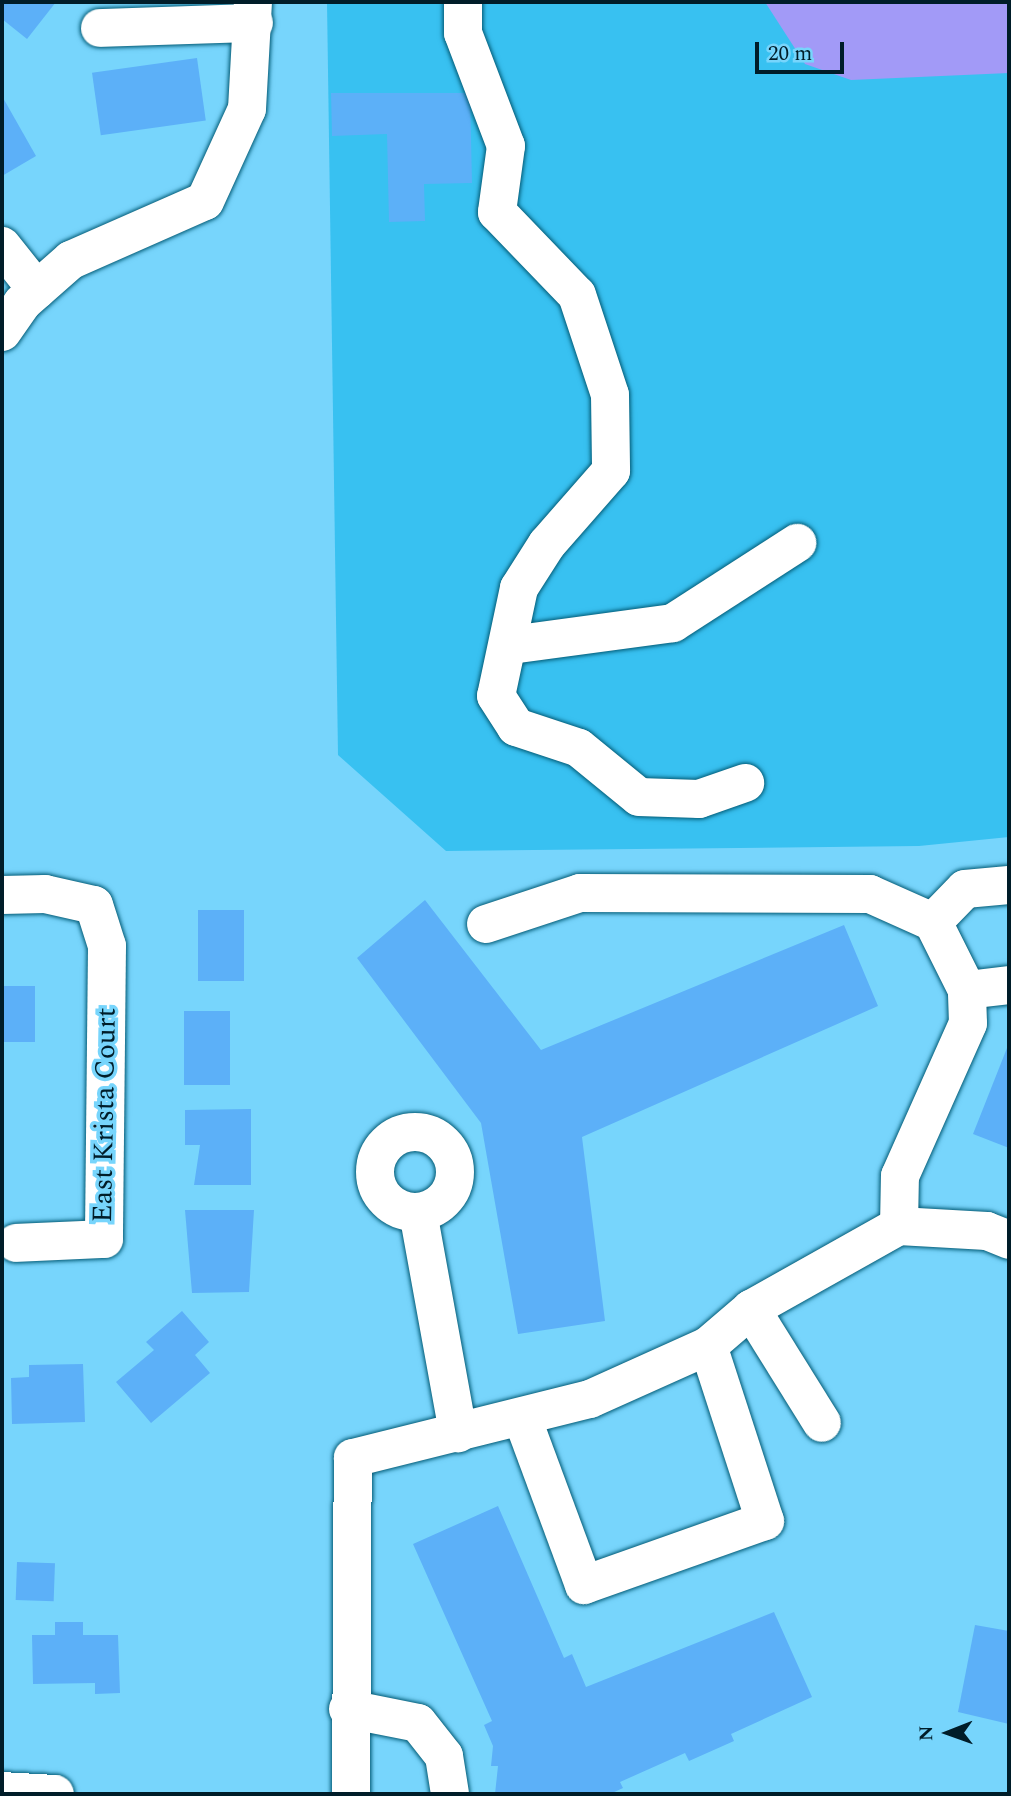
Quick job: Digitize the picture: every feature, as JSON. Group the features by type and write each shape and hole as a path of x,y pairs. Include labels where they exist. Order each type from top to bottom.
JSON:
{"street":[{"path":"463,2 463,33 506,146 497,212 577,295 610,395 611,471 547,544 519,588 511,645 496,696 516,727 579,748 639,797 699,799 745,783"},
{"path":"2,332 37,290 71,260 205,201 247,109 254,13 100,28"},
{"path":"2,246 37,290"},
{"path":"511,645 674,623 797,543"},
{"path":"933,922 965,888 1009,884"},
{"path":"486,924 580,893 870,894 933,922 967,990 968,1023 900,1176 899,1226"},
{"name":"East Krista Court","path":"2,895 45,894 94,905 107,946 104,1239 16,1243"},
{"path":"967,990 1009,985"},
{"path":"418,1212 458,1433"},
{"path":"351,1794 348,1709 353,1458 523,1420 708,1346 751,1309 899,1226 986,1231 1009,1240"},
{"path":"751,1309 822,1423"},
{"path":"523,1420 584,1585 765,1521 708,1346"},
{"path":"348,1709 418,1723 444,1756 450,1794"},
{"path":"2,1791 55,1794"}],"shaded area":[{"path":"327,2 1009,2 1009,837 919,846 446,851 338,755"},
{"path":"765,2 1009,2 1009,73 851,80 805,64"}],"building":[{"path":"2,2 56,2 27,39 2,19"},
{"path":"197,58 206,120 101,135 92,73"},
{"path":"331,93 470,93 472,183 424,184 425,221 389,222 387,134 332,136"},
{"path":"2,96 36,156 2,176"},
{"path":"425,900 541,1050 844,925 878,1006 582,1137 605,1321 518,1334 481,1123 357,958"},
{"path":"198,910 244,910 244,981 198,981"},
{"path":"2,986 35,986 35,1042 2,1042"},
{"path":"184,1011 230,1011 230,1085 184,1085"},
{"path":"1009,1043 1009,1148 973,1134"},
{"path":"251,1109 251,1185 194,1185 200,1145 185,1145 185,1110"},
{"path":"185,1210 254,1210 249,1292 192,1293"},
{"path":"182,1311 209,1342 195,1355 210,1373 151,1423 116,1382 154,1350 146,1342"},
{"path":"83,1364 85,1422 12,1424 11,1378 29,1377 29,1365"},
{"path":"498,1506 564,1658 572,1654 586,1687 774,1612 812,1697 731,1734 734,1741 689,1761 685,1753 620,1782 623,1788 610,1794 495,1794 498,1766 491,1766 493,1746 484,1725 492,1721 413,1544"},
{"path":"17,1562 55,1563 54,1601 16,1600"},
{"path":"55,1622 83,1622 83,1635 118,1635 120,1693 95,1694 95,1683 33,1684 32,1635 55,1635"},
{"path":"975,1625 1009,1631 1009,1724 958,1712"}]}
